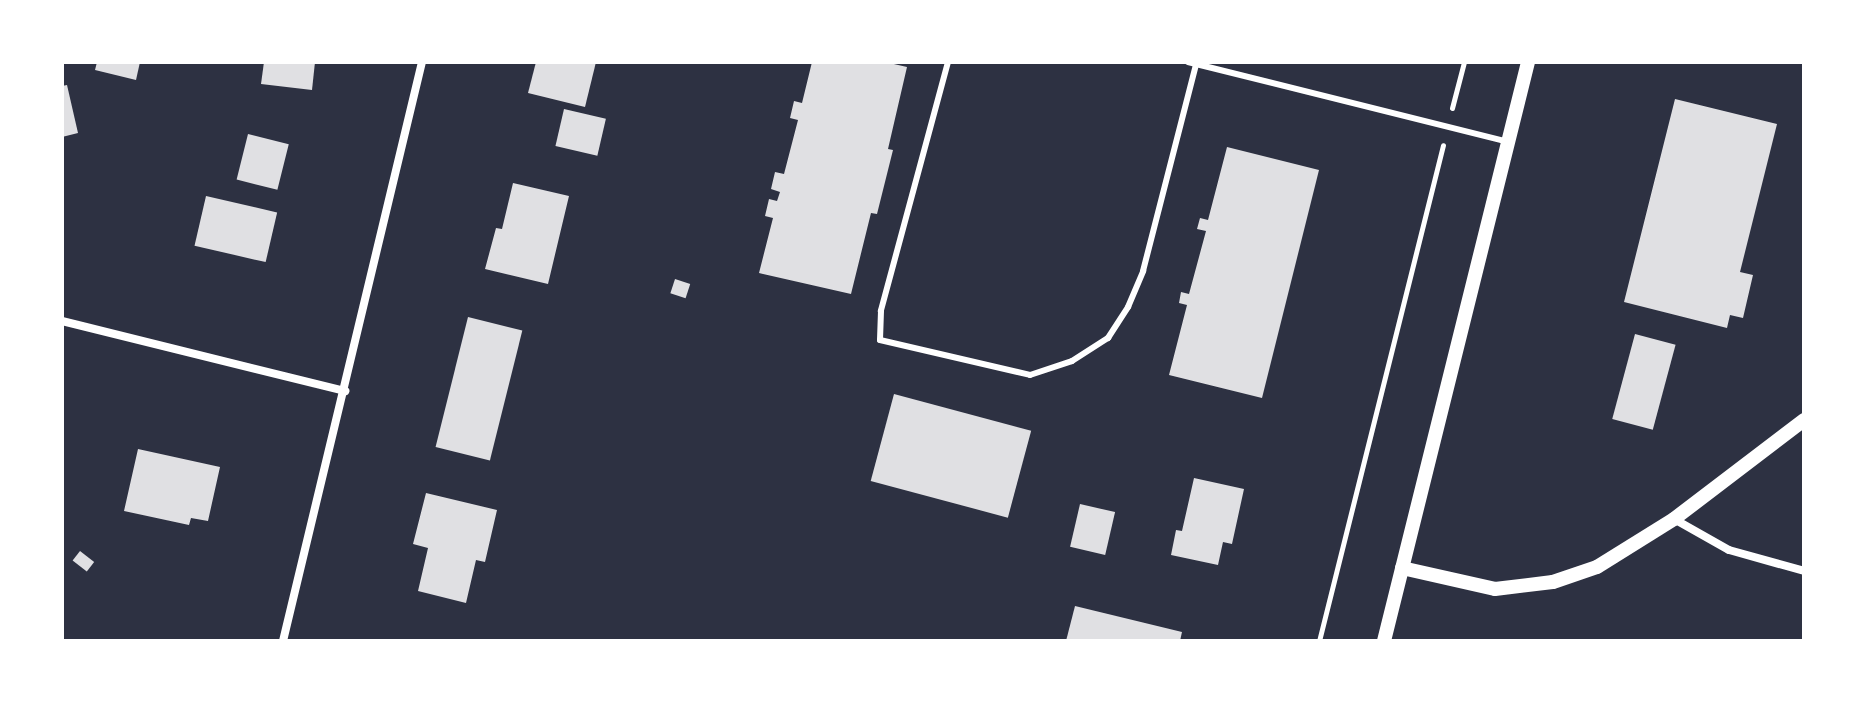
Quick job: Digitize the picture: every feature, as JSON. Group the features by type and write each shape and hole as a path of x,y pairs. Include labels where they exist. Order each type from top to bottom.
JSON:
{"street":[{"path":"283,641 422,62"},
{"path":"1384,641 1528,62"},
{"path":"62,321 345,391"},
{"path":"1402,568 1495,589 1527,587 1597,567 1674,519 1804,420"},
{"path":"1674,519 1729,550 1804,571"}],"lane":[{"path":"948,62 881,311 880,340 1030,375 1072,361 1108,338 1128,307 1143,271 1192,63 1508,142"}],"path":[{"path":"1319,641 1464,62"}],"building":[{"path":"97,62 140,62 136,80 95,70"},
{"path":"264,62 315,62 312,90 261,84"},
{"path":"536,62 596,62 585,107 528,93"},
{"path":"812,62 885,62 907,67 888,149 893,150 877,214 871,213 851,294 759,273 773,218 765,216 769,199 777,201 780,192 771,189 775,172 784,174 798,120 790,118 794,101 802,103"},
{"path":"67,85 78,133 62,137 62,86"},
{"path":"1675,99 1777,124 1740,272 1753,275 1743,318 1730,315 1727,328 1624,302"},
{"path":"564,109 606,119 597,156 555,146"},
{"path":"248,134 289,144 277,190 237,180"},
{"path":"1227,147 1319,170 1262,398 1169,375 1187,305 1179,303 1181,292 1189,294 1206,231 1197,229 1200,218 1208,220"},
{"path":"513,183 569,196 548,284 485,269 496,228 502,229"},
{"path":"206,196 277,212 266,262 195,246"},
{"path":"675,279 690,284 686,298 670,293"},
{"path":"468,317 522,331 490,461 436,447"},
{"path":"1635,334 1676,345 1653,430 1612,419"},
{"path":"894,394 1031,431 1008,518 871,481"},
{"path":"138,449 220,467 208,521 191,518 189,525 124,511"},
{"path":"1194,478 1244,489 1232,544 1223,542 1218,565 1171,555 1176,530 1182,531"},
{"path":"426,493 497,510 485,562 476,560 466,603 418,591 428,548 413,544"},
{"path":"1080,504 1115,512 1105,555 1070,547"},
{"path":"80,551 94,562 87,572 73,560"},
{"path":"1075,606 1182,632 1180,641 1066,641"}]}
